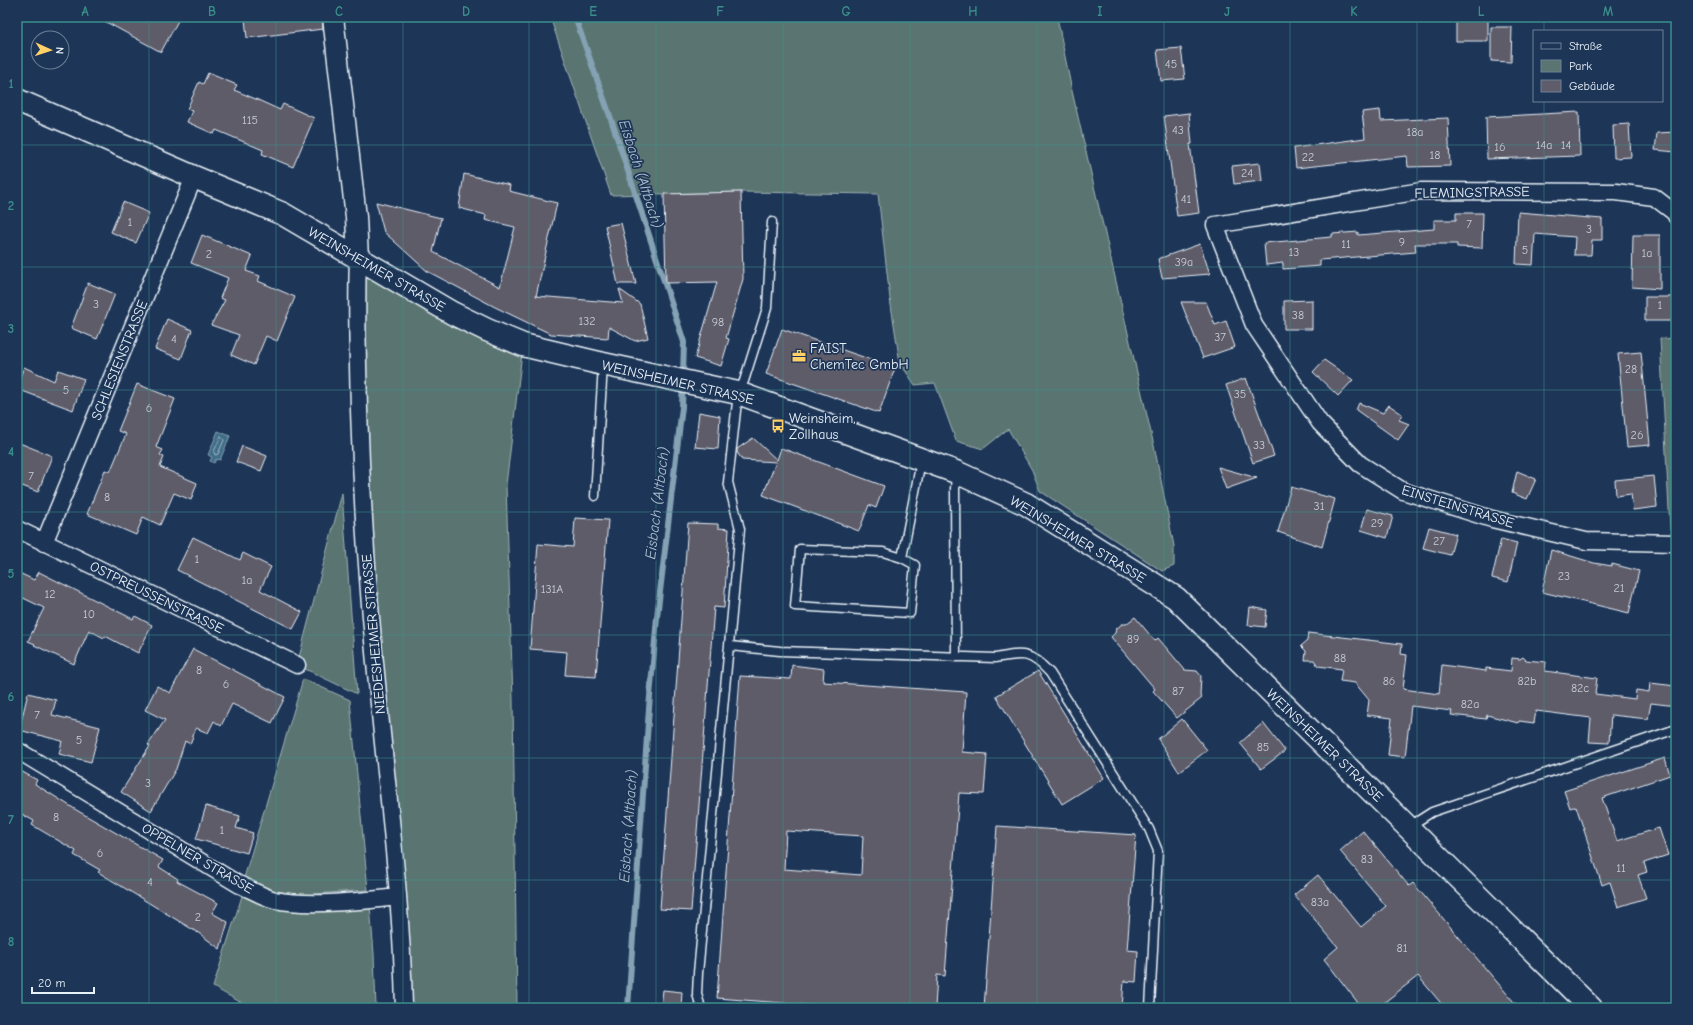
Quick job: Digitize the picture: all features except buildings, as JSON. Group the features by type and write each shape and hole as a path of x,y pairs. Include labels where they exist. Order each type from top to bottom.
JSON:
{"main road":[{"name":"WEINSHEIMER STRASSE","path":"17,100 194,178 283,214 452,313 523,345 738,393 956,472 1026,504 1176,598 1591,1008"}],"street":[{"path":"333,17 356,217 358,259"},
{"name":"SCHLESIENSTRASSE","path":"44,543 194,178"},
{"name":"FLEMINGSTRASSE","path":"1215,225 1421,191 1616,192 1654,198 1675,213 1676,216"},
{"name":"EINSTEINSTRASSE","path":"1215,225 1254,325 1320,423 1360,464 1403,491 1492,519 1586,541 1676,543"},
{"name":"NIEDESHEIMER STRASSE","path":"358,259 356,307 362,506 398,897 404,1008"},
{"name":"OSTPREUSSENSTRASSE","path":"17,529 297,665"},
{"name":"OPPELNER STRASSE","path":"17,750 238,884 273,899 291,903 309,903 398,897"}],"lane":[{"path":"701,1008 697,994 698,973 740,529 728,482 738,393 744,381 767,308 772,222"},
{"path":"595,496 603,364"},
{"path":"902,558 921,460"},
{"path":"956,472 956,657"},
{"path":"800,549 884,552 902,558 915,565 910,612 795,606 800,549"},
{"path":"730,646 780,651 995,658 1020,653 1038,660 1050,673 1149,829 1158,851 1150,1008"},
{"path":"1409,827 1432,812 1676,729"}],"green space":[{"path":"550,17 1057,17 1072,91 1155,450 1174,546 1174,566 1162,571 1040,491 1032,470 1008,429 983,449 956,441 935,383 915,385 900,363 890,299 878,194 741,192 611,195"},
{"path":"358,259 523,345 506,485 513,700 517,1008 404,1008 379,702"},
{"path":"1660,338 1676,339 1676,529 1670,529"},
{"path":"342,493 357,694 297,665"},
{"path":"303,679 350,700 368,890 302,895 263,889 244,878"},
{"path":"242,896 252,899 370,906 376,1008 251,1008 213,987"}],"water":[{"path":"218,431 230,436 220,460 216,459 214,463 210,461 212,457 208,455"}],"waterway":[{"name":"Eisbach (Altbach)","path":"575,17 610,116 684,342 682,407 657,617 649,708 628,1008"}],"place":[{"name":"FAIST ChemTec GmbH","path":"799,356"},
{"name":"Weinsheim, Zollhaus","path":"778,426"}]}
